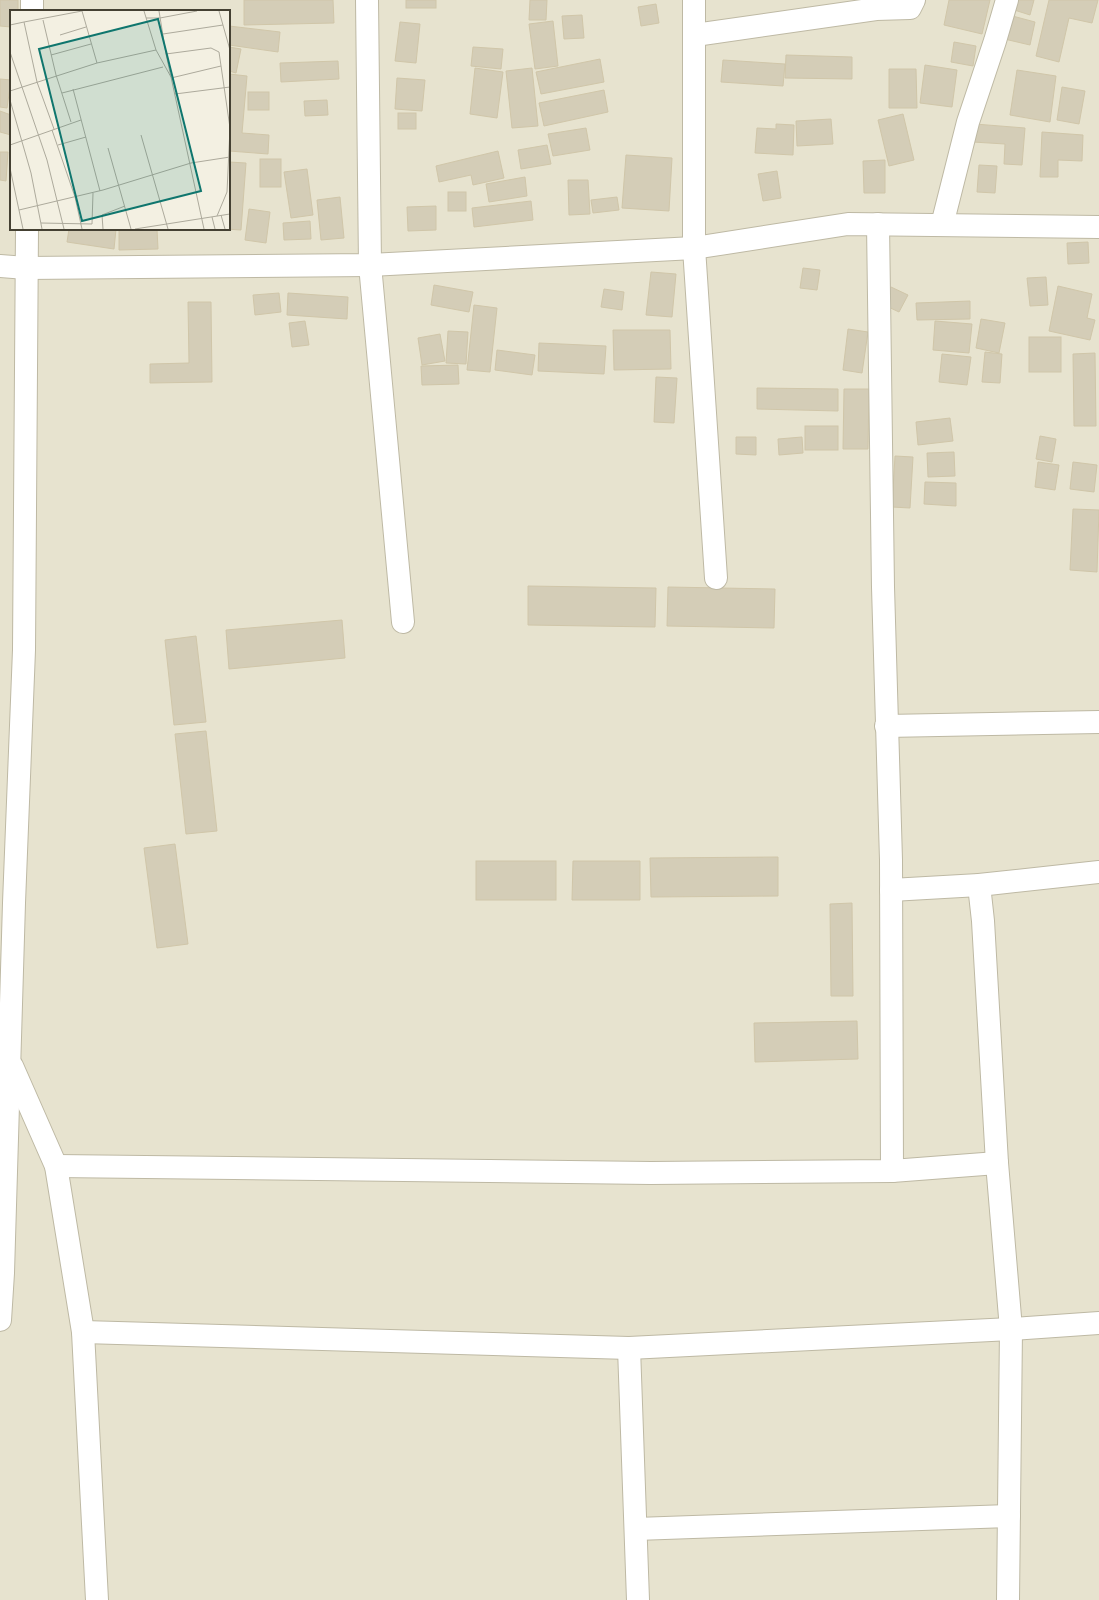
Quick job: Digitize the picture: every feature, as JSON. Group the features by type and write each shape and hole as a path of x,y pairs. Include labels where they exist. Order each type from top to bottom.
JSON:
{"street":[{"path":"367,0 370,265 403,622"},
{"path":"694,0 694,248 716,578"},
{"path":"695,35 876,9 910,8 914,0"},
{"path":"942,225 968,122 1007,0"},
{"path":"0,266 26,268 370,265 694,248 848,224 1099,228"},
{"path":"878,224 886,726 891,890 892,1171"},
{"path":"0,1320 2,1273 7,903 24,650 27,230"},
{"path":"886,726 1099,722"},
{"path":"891,890 979,885 1099,872"},
{"path":"979,885 984,921 997,1163 1011,1329 1008,1600"},
{"path":"4,1059 56,1166 83,1332 97,1600"},
{"path":"56,1166 651,1173 892,1171 997,1163"},
{"path":"83,1332 629,1348 1011,1329 1099,1323"},
{"path":"629,1348 638,1600"},
{"path":"636,1529 1009,1516"}],"shaded area":[{"path":"0,0 1099,0 1099,1600 0,1600"}],"building":[{"path":"0,0 18,0 18,10 10,10 10,27 0,26"},
{"path":"244,0 333,0 334,23 244,25"},
{"path":"406,0 436,0 436,8 406,8"},
{"path":"530,0 547,0 546,20 529,20"},
{"path":"949,0 990,0 982,34 944,25"},
{"path":"1010,0 1034,0 1030,15 1008,8"},
{"path":"1049,0 1098,0 1092,23 1069,18 1059,62 1036,56"},
{"path":"656,4 659,23 641,26 638,7"},
{"path":"1005,14 1035,22 1030,45 1000,38"},
{"path":"582,15 584,38 564,39 562,16"},
{"path":"553,21 558,66 535,69 529,24"},
{"path":"400,22 420,24 416,63 395,61"},
{"path":"230,26 280,32 278,52 230,45"},
{"path":"954,42 976,46 973,66 951,62"},
{"path":"230,47 241,49 236,73 230,71"},
{"path":"473,47 503,49 501,69 471,66"},
{"path":"786,55 852,57 852,79 785,78"},
{"path":"600,59 604,82 541,94 536,72"},
{"path":"723,60 785,64 783,86 721,82"},
{"path":"338,61 339,79 281,82 280,63"},
{"path":"925,65 957,70 952,107 920,103"},
{"path":"475,68 503,72 497,118 470,114"},
{"path":"532,68 538,126 512,128 506,71"},
{"path":"889,69 916,69 917,108 889,108"},
{"path":"1017,70 1056,76 1050,122 1010,115"},
{"path":"230,74 247,76 242,133 269,135 268,154 230,151"},
{"path":"397,78 425,80 422,111 395,109"},
{"path":"0,79 10,80 7,108 0,107"},
{"path":"1062,87 1085,91 1079,124 1057,120"},
{"path":"604,90 608,112 544,126 539,103"},
{"path":"248,92 269,92 269,110 248,110"},
{"path":"327,100 328,115 305,116 304,101"},
{"path":"0,111 10,115 10,135 0,132"},
{"path":"398,113 416,113 416,129 398,129"},
{"path":"903,114 914,160 889,166 878,120"},
{"path":"831,119 833,144 797,146 796,121"},
{"path":"776,124 794,125 793,155 755,153 757,128 776,129"},
{"path":"975,124 1025,128 1022,165 1004,164 1005,144 973,142"},
{"path":"586,128 590,150 553,156 548,134"},
{"path":"1042,132 1083,135 1082,161 1058,160 1058,177 1040,177"},
{"path":"547,145 551,164 521,169 518,150"},
{"path":"498,151 504,178 473,185 471,175 439,182 436,166"},
{"path":"0,152 8,152 6,181 0,180"},
{"path":"626,155 672,158 669,211 622,208"},
{"path":"260,159 281,159 281,187 260,187"},
{"path":"885,160 885,193 864,193 863,161"},
{"path":"230,162 246,163 241,230 230,229"},
{"path":"979,165 997,166 995,193 977,192"},
{"path":"307,169 313,215 291,218 284,172"},
{"path":"777,171 781,198 763,201 758,174"},
{"path":"525,177 527,196 489,202 486,184"},
{"path":"568,180 588,180 590,214 569,215"},
{"path":"448,192 466,192 466,211 448,211"},
{"path":"340,197 344,238 321,240 317,200"},
{"path":"617,197 619,210 593,213 591,200"},
{"path":"531,201 533,220 474,227 472,208"},
{"path":"436,206 436,230 408,231 407,207"},
{"path":"249,209 270,212 266,243 245,240"},
{"path":"310,221 311,239 284,240 283,223"},
{"path":"69,230 116,230 114,249 67,242"},
{"path":"119,230 157,230 158,249 119,250"},
{"path":"1088,242 1089,263 1068,264 1067,243"},
{"path":"803,268 820,270 817,290 800,288"},
{"path":"651,272 676,274 672,317 646,315"},
{"path":"1046,277 1048,305 1030,306 1027,278"},
{"path":"434,285 473,292 469,312 431,305"},
{"path":"1058,286 1092,294 1087,318 1095,320 1090,340 1049,331"},
{"path":"891,287 908,295 899,312 882,304"},
{"path":"604,289 624,292 622,310 601,307"},
{"path":"279,293 281,312 255,315 253,295"},
{"path":"288,293 348,297 347,319 287,315"},
{"path":"970,301 970,319 917,320 916,303"},
{"path":"188,302 211,302 212,382 150,383 150,364 189,363"},
{"path":"474,305 497,308 490,372 467,370"},
{"path":"981,319 1005,323 999,353 976,348"},
{"path":"305,321 309,345 292,347 289,323"},
{"path":"935,321 972,324 969,353 933,350"},
{"path":"848,329 868,332 862,373 843,370"},
{"path":"613,330 670,330 671,369 614,370"},
{"path":"448,331 468,332 466,364 446,363"},
{"path":"440,334 445,361 422,365 418,338"},
{"path":"1029,337 1061,337 1061,372 1029,372"},
{"path":"539,343 606,346 604,374 538,371"},
{"path":"497,350 535,355 532,375 495,370"},
{"path":"985,352 1002,354 1000,383 982,382"},
{"path":"1095,353 1096,426 1074,426 1073,354"},
{"path":"942,354 971,357 967,385 939,382"},
{"path":"458,365 459,384 422,385 421,366"},
{"path":"656,377 677,378 674,423 654,422"},
{"path":"757,388 838,389 838,411 757,409"},
{"path":"844,389 869,389 868,449 843,449"},
{"path":"950,418 953,441 918,445 916,422"},
{"path":"805,426 838,426 838,450 805,450"},
{"path":"1040,436 1056,439 1052,462 1036,459"},
{"path":"736,437 756,437 756,455 736,454"},
{"path":"802,437 803,453 779,455 778,439"},
{"path":"954,452 955,476 928,477 927,453"},
{"path":"895,456 913,457 910,508 892,507"},
{"path":"1038,462 1059,465 1055,490 1035,487"},
{"path":"1073,462 1097,465 1094,492 1070,489"},
{"path":"925,482 956,483 956,506 924,504"},
{"path":"1073,509 1099,510 1097,572 1070,570"},
{"path":"528,586 656,588 655,627 528,625"},
{"path":"668,587 775,589 774,628 667,626"},
{"path":"342,620 345,658 229,669 226,630"},
{"path":"196,636 206,722 174,725 165,640"},
{"path":"206,731 217,831 186,834 175,734"},
{"path":"175,844 188,944 157,948 144,848"},
{"path":"778,857 778,896 651,897 650,858"},
{"path":"476,861 556,861 556,900 476,900"},
{"path":"573,861 640,861 640,900 572,900"},
{"path":"852,903 853,996 831,996 830,904"},
{"path":"857,1021 858,1059 755,1062 754,1023"}]}
